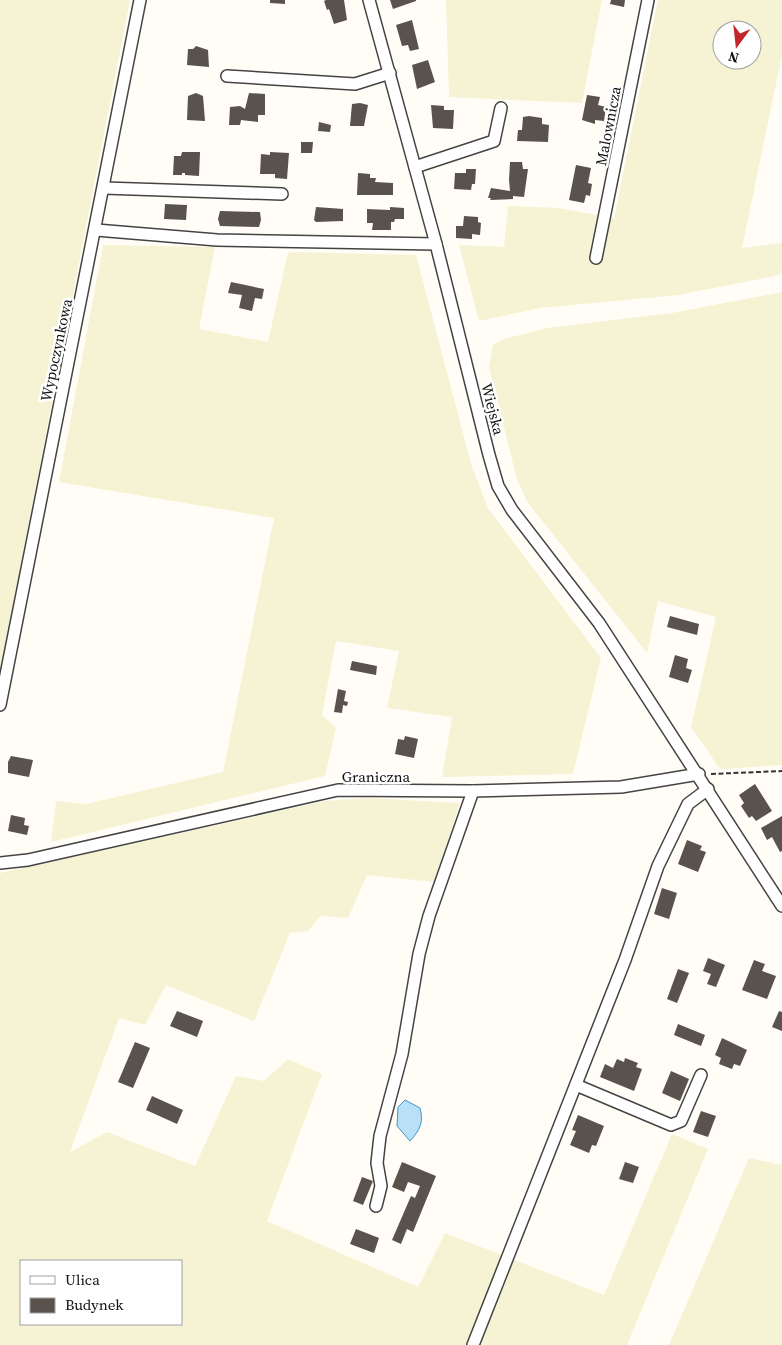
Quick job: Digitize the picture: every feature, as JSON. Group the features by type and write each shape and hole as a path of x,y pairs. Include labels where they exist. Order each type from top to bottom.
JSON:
{"street":[{"name":"Wypoczynkowa","path":"0,705 96,230 140,0"},
{"name":"Wiejska","path":"369,0 436,244 488,455 504,498 518,519 599,623 699,774 782,906"},
{"name":"Malownicza","path":"596,258 648,0"},
{"path":"227,76 355,84 390,74"},
{"path":"415,167 494,141 501,108"},
{"path":"104,188 282,194"},
{"path":"96,230 217,240 436,244"},
{"name":"Graniczna","path":"0,862 28,860 338,790 474,791 621,787 699,774"},
{"path":"473,1345 625,960 658,866 688,804 708,789"},
{"path":"376,1206 381,1186 378,1163 380,1136 402,1054 420,947 429,916 474,791"},
{"path":"576,1085 671,1125 681,1121 701,1075"}],"path":[{"path":"699,774 782,771"}],"shaded area":[{"path":"0,0 130,0 0,671"},
{"path":"446,0 602,0 582,103 449,97"},
{"path":"658,0 782,0 782,55 742,248 782,243 782,270 780,275 678,295 540,308 479,321 459,245 504,247 508,206 559,208 614,218"},
{"path":"103,245 215,247 199,329 268,342 288,252 416,255 472,467 488,508 601,658 573,774 442,777 452,717 387,708 399,651 336,641 322,715 336,728 325,776 51,842 56,801 86,804 223,772 274,518 59,482"},
{"path":"782,292 782,765 720,769 691,727 716,617 658,601 647,653 528,503 517,480 489,367 493,345 504,339 547,328 672,313"},
{"path":"367,798 460,803 434,882 367,875 348,918 320,916 308,931 290,933 254,1021 166,985 145,1025 119,1018 70,1152 107,1132 195,1166 236,1076 264,1081 288,1059 322,1074 267,1221 418,1287 445,1233 604,1295 672,1134 708,1149 627,1345 0,1345 0,873 325,801"},
{"path":"749,1158 782,1165 782,1345 669,1345"}],"water":[{"path":"405,1100 420,1108 422,1118 420,1126 410,1141 397,1126 398,1107"}],"building":[{"path":"270,0 285,0 285,4 270,3"},
{"path":"344,0 347,20 334,24 324,1"},
{"path":"390,0 416,0 416,1 393,9"},
{"path":"611,0 625,0 624,7 610,4"},
{"path":"412,20 419,49 410,51 408,45 402,46 396,25"},
{"path":"196,46 208,50 209,67 187,65 188,49 193,49"},
{"path":"428,60 435,82 417,89 412,65"},
{"path":"196,93 203,96 205,121 187,120 188,96"},
{"path":"249,93 265,94 265,115 258,115 258,122 241,120 240,125 229,125 230,107 240,106 245,109"},
{"path":"587,95 600,97 598,105 606,107 604,121 595,120 595,124 582,120"},
{"path":"352,104 368,105 364,126 350,126"},
{"path":"431,105 444,106 444,110 454,110 453,129 433,128"},
{"path":"523,117 542,118 542,124 549,125 548,142 517,141 518,130 522,130"},
{"path":"319,122 331,125 330,132 318,131"},
{"path":"301,142 313,142 312,153 301,153"},
{"path":"182,152 200,152 199,176 185,175 185,173 173,175 174,156 181,156"},
{"path":"270,152 289,153 287,179 275,178 275,174 260,174 261,154 270,155"},
{"path":"510,162 522,162 523,169 528,169 524,197 513,196 513,199 490,200 491,198 488,198 491,188 510,191"},
{"path":"576,165 591,168 588,183 592,184 590,196 586,195 584,203 569,200"},
{"path":"466,169 476,169 475,184 472,184 471,190 454,189 455,173 466,173"},
{"path":"358,173 370,174 370,178 376,178 375,182 393,183 393,195 357,195"},
{"path":"165,204 187,205 186,220 164,219"},
{"path":"316,207 343,209 343,221 316,222 314,220"},
{"path":"390,207 404,208 404,219 395,219 394,222 391,222 391,230 372,230 373,223 367,223 367,209 390,210"},
{"path":"220,211 260,212 261,220 259,227 220,226 218,219"},
{"path":"464,216 478,217 478,222 481,223 480,235 472,234 472,239 456,238 456,226 463,226"},
{"path":"231,282 264,289 262,299 255,298 252,311 239,308 242,295 228,293"},
{"path":"670,616 699,624 697,635 667,627"},
{"path":"675,655 688,659 686,668 692,670 688,683 669,677"},
{"path":"352,661 377,666 376,675 350,670"},
{"path":"338,689 346,691 344,701 348,702 347,706 343,705 342,713 334,712"},
{"path":"405,736 418,739 414,758 395,754 398,739 404,740"},
{"path":"11,756 33,760 29,777 8,773 8,762"},
{"path":"755,784 772,811 756,821 752,816 749,818 741,806 744,803 739,795"},
{"path":"11,815 25,818 24,825 29,826 27,835 8,831"},
{"path":"782,816 782,851 780,852 772,837 767,840 761,828"},
{"path":"687,840 702,846 700,850 706,852 698,872 678,864"},
{"path":"662,888 677,893 669,919 654,914"},
{"path":"708,958 725,965 716,987 707,984 711,974 703,971"},
{"path":"754,960 765,964 762,971 776,976 767,999 742,990"},
{"path":"678,969 689,973 677,1003 667,999"},
{"path":"177,1011 203,1021 197,1037 170,1026"},
{"path":"779,1011 782,1012 782,1031 772,1027"},
{"path":"678,1024 705,1035 701,1046 674,1035"},
{"path":"722,1038 747,1050 740,1066 734,1064 732,1069 719,1064 721,1058 715,1055"},
{"path":"135,1042 150,1048 133,1088 118,1082"},
{"path":"625,1058 638,1063 636,1067 642,1069 634,1091 600,1077 605,1064 613,1068 617,1059 624,1062"},
{"path":"671,1071 689,1079 680,1101 662,1093"},
{"path":"152,1096 183,1110 177,1124 146,1110"},
{"path":"701,1111 716,1116 708,1137 693,1132"},
{"path":"578,1115 604,1126 596,1146 592,1145 589,1153 570,1145 576,1131 572,1130"},
{"path":"402,1162 436,1176 413,1232 407,1229 401,1244 392,1240 411,1196 415,1198 420,1186 408,1182 404,1192 392,1187"},
{"path":"625,1162 639,1167 633,1183 619,1179"},
{"path":"362,1177 373,1181 363,1205 353,1201"},
{"path":"356,1229 379,1238 374,1253 350,1244"}]}
